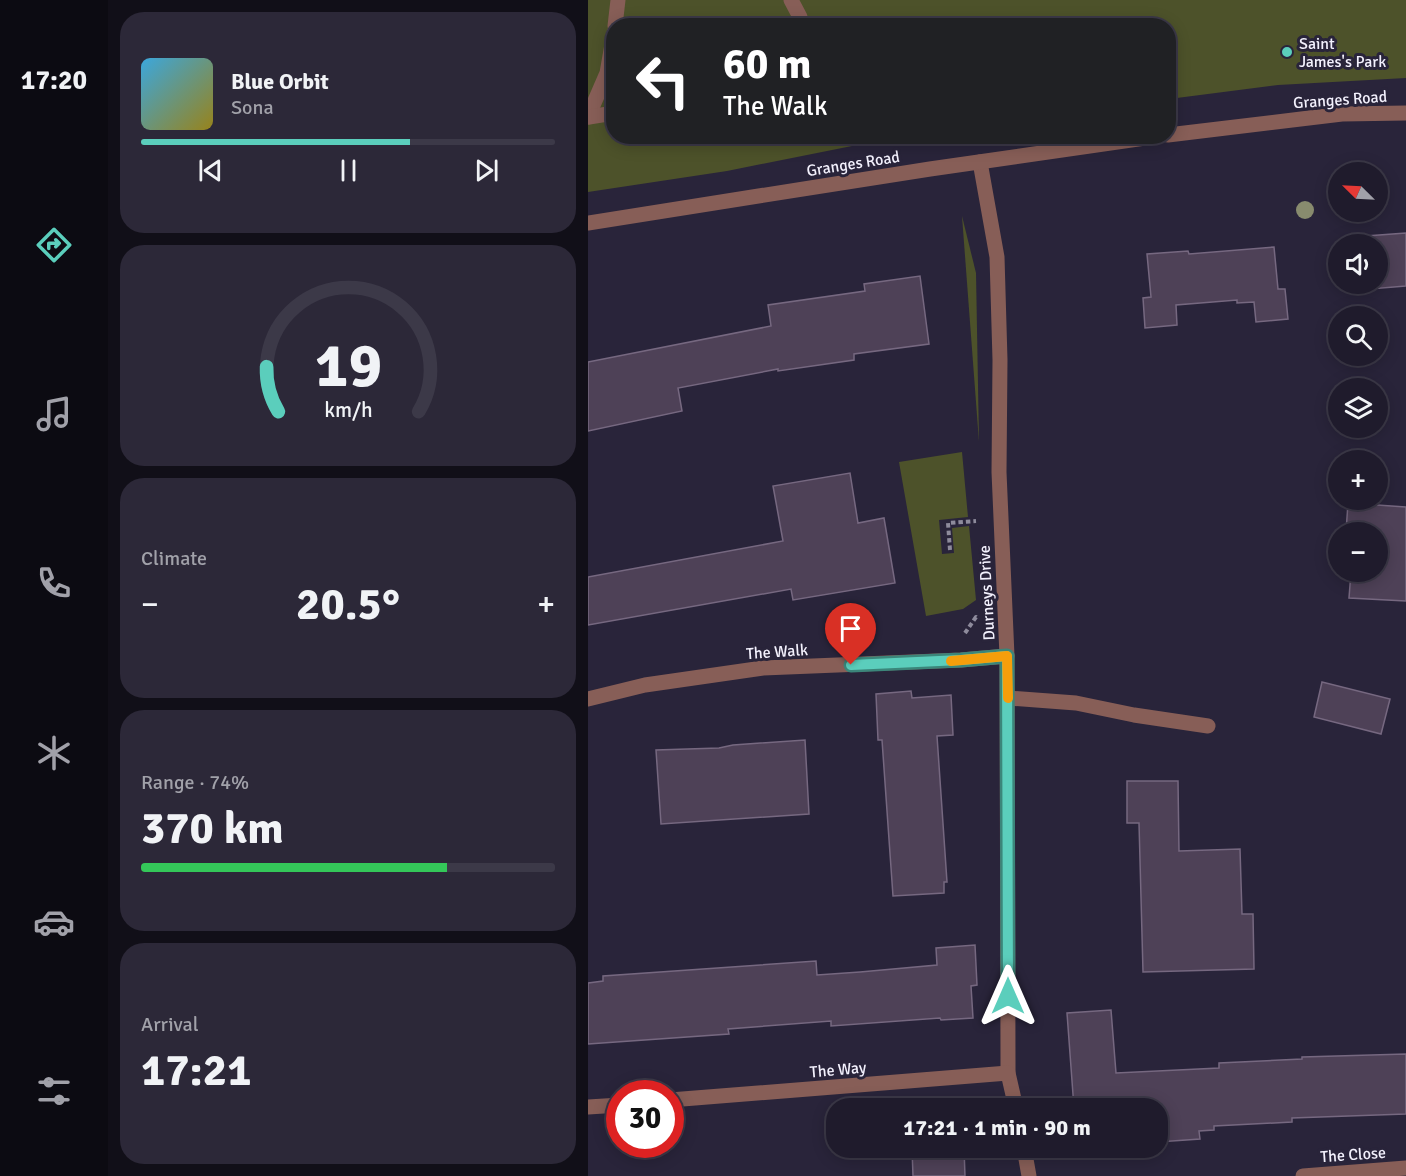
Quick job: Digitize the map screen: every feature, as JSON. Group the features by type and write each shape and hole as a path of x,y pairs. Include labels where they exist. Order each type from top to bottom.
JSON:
{"street":[{"path":"616,18 618,0"},
{"path":"791,0 800,18"},
{"path":"588,117 606,75"},
{"name":"Granges Road","path":"1176,134 1342,114 1406,113"},
{"path":"588,117 606,114"},
{"name":"Granges Road","path":"588,223 1104,144"},
{"name":"Durneys Drive","path":"980,162 997,257 1001,519 1008,698 1008,1067 1014,1098"},
{"name":"The Walk","path":"588,699 645,685 763,668 1007,656"},
{"path":"1008,698 1076,703 1134,715 1208,726"},
{"name":"The Way","path":"684,1099 1008,1067"},
{"path":"588,1107 606,1106"},
{"path":"1026,1158 1029,1176"},
{"name":"The Close","path":"1304,1176 1406,1168"}],"path":[{"path":"950,550 948,523 1001,519"}],"green space":[{"name":"Saint James's Park","path":"588,0 1406,0 1406,78 1278,85 1176,98 1176,18 606,18 606,144 862,144 727,171 588,192"},
{"path":"962,216 976,273 979,442"},
{"path":"962,452 968,517 939,520 942,554 954,553 952,528 969,526 976,600 963,609 926,616 899,462"}],"building":[{"path":"1406,233 1406,286 1388,288 1388,234"},
{"path":"1274,247 1278,289 1285,289 1288,319 1256,322 1254,302 1237,303 1237,300 1176,305 1177,325 1145,328 1143,298 1151,297 1147,254 1188,251 1189,254"},
{"path":"920,276 929,344 854,354 854,360 778,371 778,369 678,388 682,411 588,431 588,362 771,326 768,305 865,291 864,284"},
{"path":"850,473 858,523 884,518 895,583 793,600 791,589 588,625 588,577 783,541 773,486"},
{"path":"1388,506 1406,507 1406,601 1349,598 1350,582 1388,582 1388,522 1347,522 1348,510 1388,510"},
{"path":"1322,682 1390,699 1381,734 1314,717"},
{"path":"911,691 912,698 951,695 953,735 937,736 947,882 944,882 944,893 893,896 882,740 878,740 876,694"},
{"path":"805,740 809,814 661,824 656,750 719,748"},
{"path":"1127,781 1178,781 1179,851 1240,849 1242,914 1253,914 1254,969 1143,972 1139,823 1127,823"},
{"path":"975,945 977,985 971,986 973,1018 941,1020 940,1018 831,1026 831,1021 728,1029 729,1034 588,1044 588,983 603,981 603,976 816,961 817,975 860,972 937,965 936,948"},
{"path":"1111,1010 1116,1073 1219,1068 1219,1063 1302,1059 1302,1057 1406,1054 1406,1114 1292,1118 1292,1122 1214,1126 1214,1130 1199,1131 1200,1139 1168,1141 1168,1098 1073,1098 1067,1013"},
{"path":"912,1158 964,1158 965,1176 913,1176"}],"slow traffic":[{"path":"951,661 1007,656 1008,698"}],"place":[{"name":"Saint James's Park","path":"1287,52"}],"route":[{"path":"851,665 1007,656 1008,996"}]}
